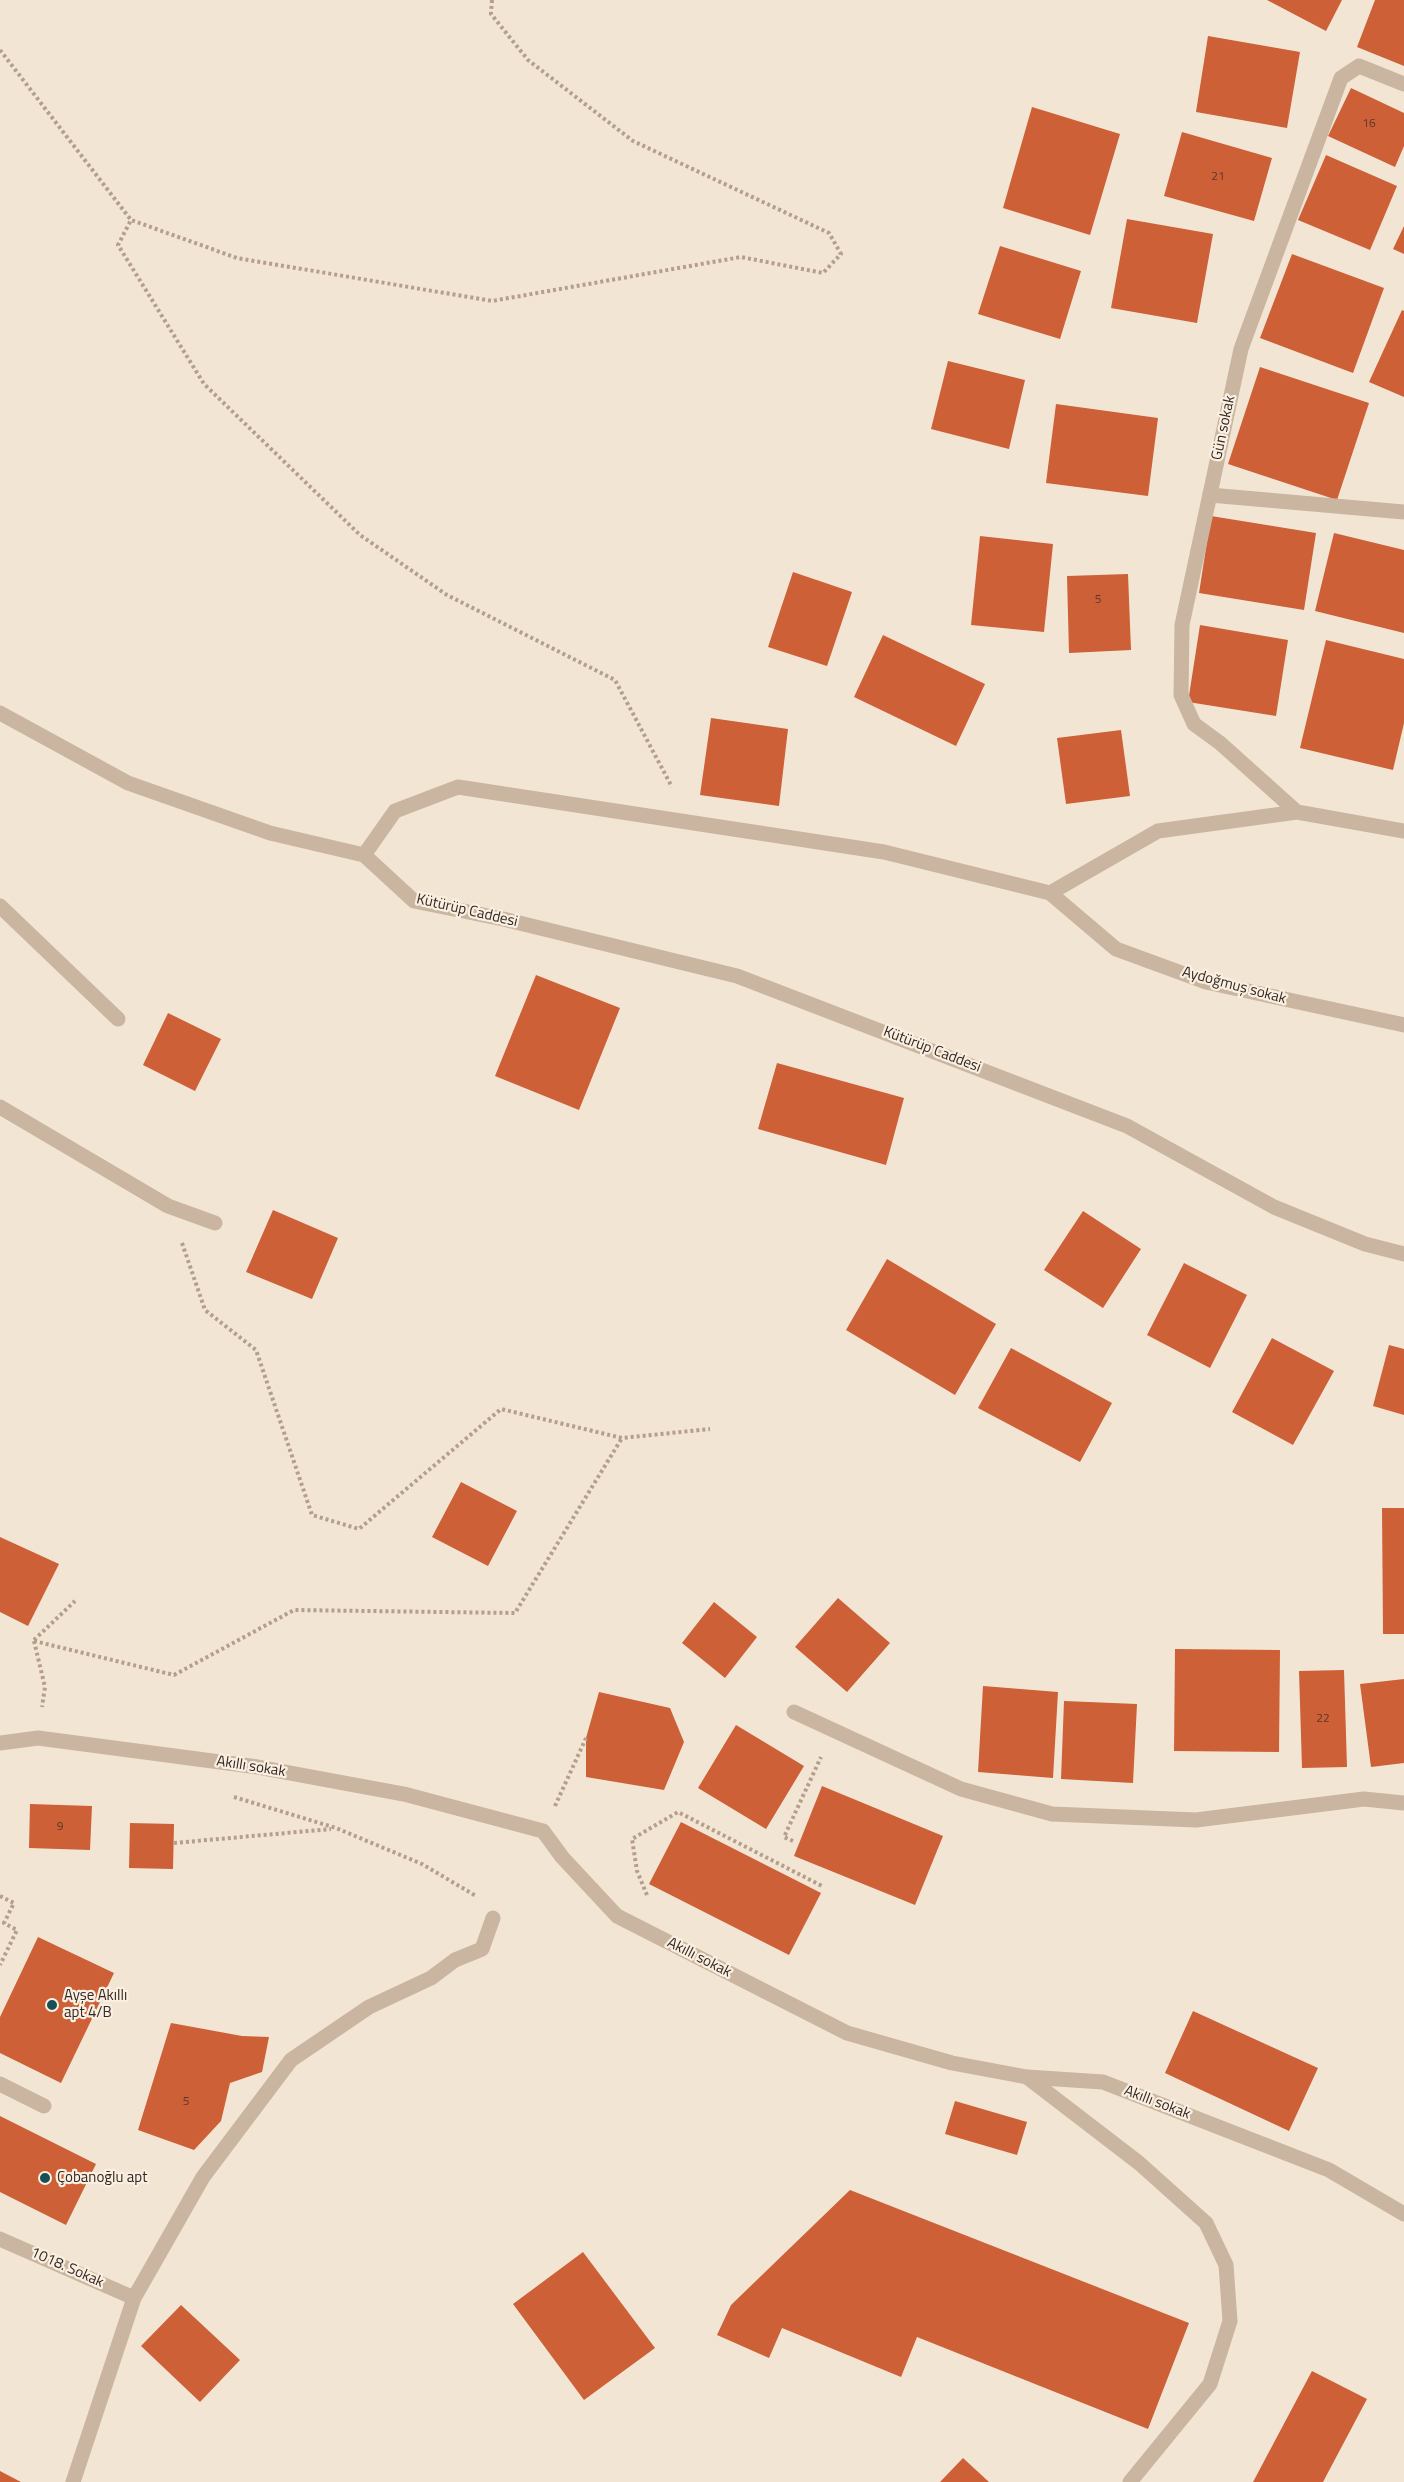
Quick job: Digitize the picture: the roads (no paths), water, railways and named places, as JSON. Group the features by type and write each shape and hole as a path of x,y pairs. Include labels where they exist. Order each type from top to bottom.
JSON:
{"street":[{"name":"Gün sokak","path":"1297,812 1220,743 1194,724 1181,695 1182,625 1241,349 1341,78 1359,66 1404,84"},
{"path":"1210,495 1404,512"},
{"path":"0,713 128,783 270,833 364,855 395,811 458,787 884,852 1050,893 1158,831 1297,812 1404,831"},
{"name":"Kütürüp Caddesi","path":"364,855 414,901 503,919 737,976 1127,1126 1274,1207 1365,1244 1404,1254"},
{"name":"Aydoğmuş sokak","path":"1050,893 1116,949 1206,982 1404,1025"},
{"path":"0,906 118,1019"},
{"path":"0,1107 168,1206 215,1223"},
{"path":"794,1712 961,1789 1052,1814 1196,1820 1364,1798 1404,1803"},
{"name":"Akıllı sokak","path":"0,1743 38,1738 269,1769 404,1794 543,1831 562,1857 617,1916 847,2033 952,2063 1027,2077 1103,2082 1329,2170 1404,2214"},
{"path":"74,2482 134,2298 203,2177 291,2060 369,2007 431,1978 455,1960 482,1948 494,1918"},
{"path":"1027,2077 1139,2163 1206,2223 1226,2265 1230,2321 1210,2384 1130,2482"},
{"path":"0,2084 44,2106"},
{"name":"1018. Sokak","path":"0,2239 134,2298"}],"place":[{"name":"Ayşe Akıllı apt 4/B","path":"52,2005"},
{"name":"Çobanoğlu apt","path":"45,2178"}]}
